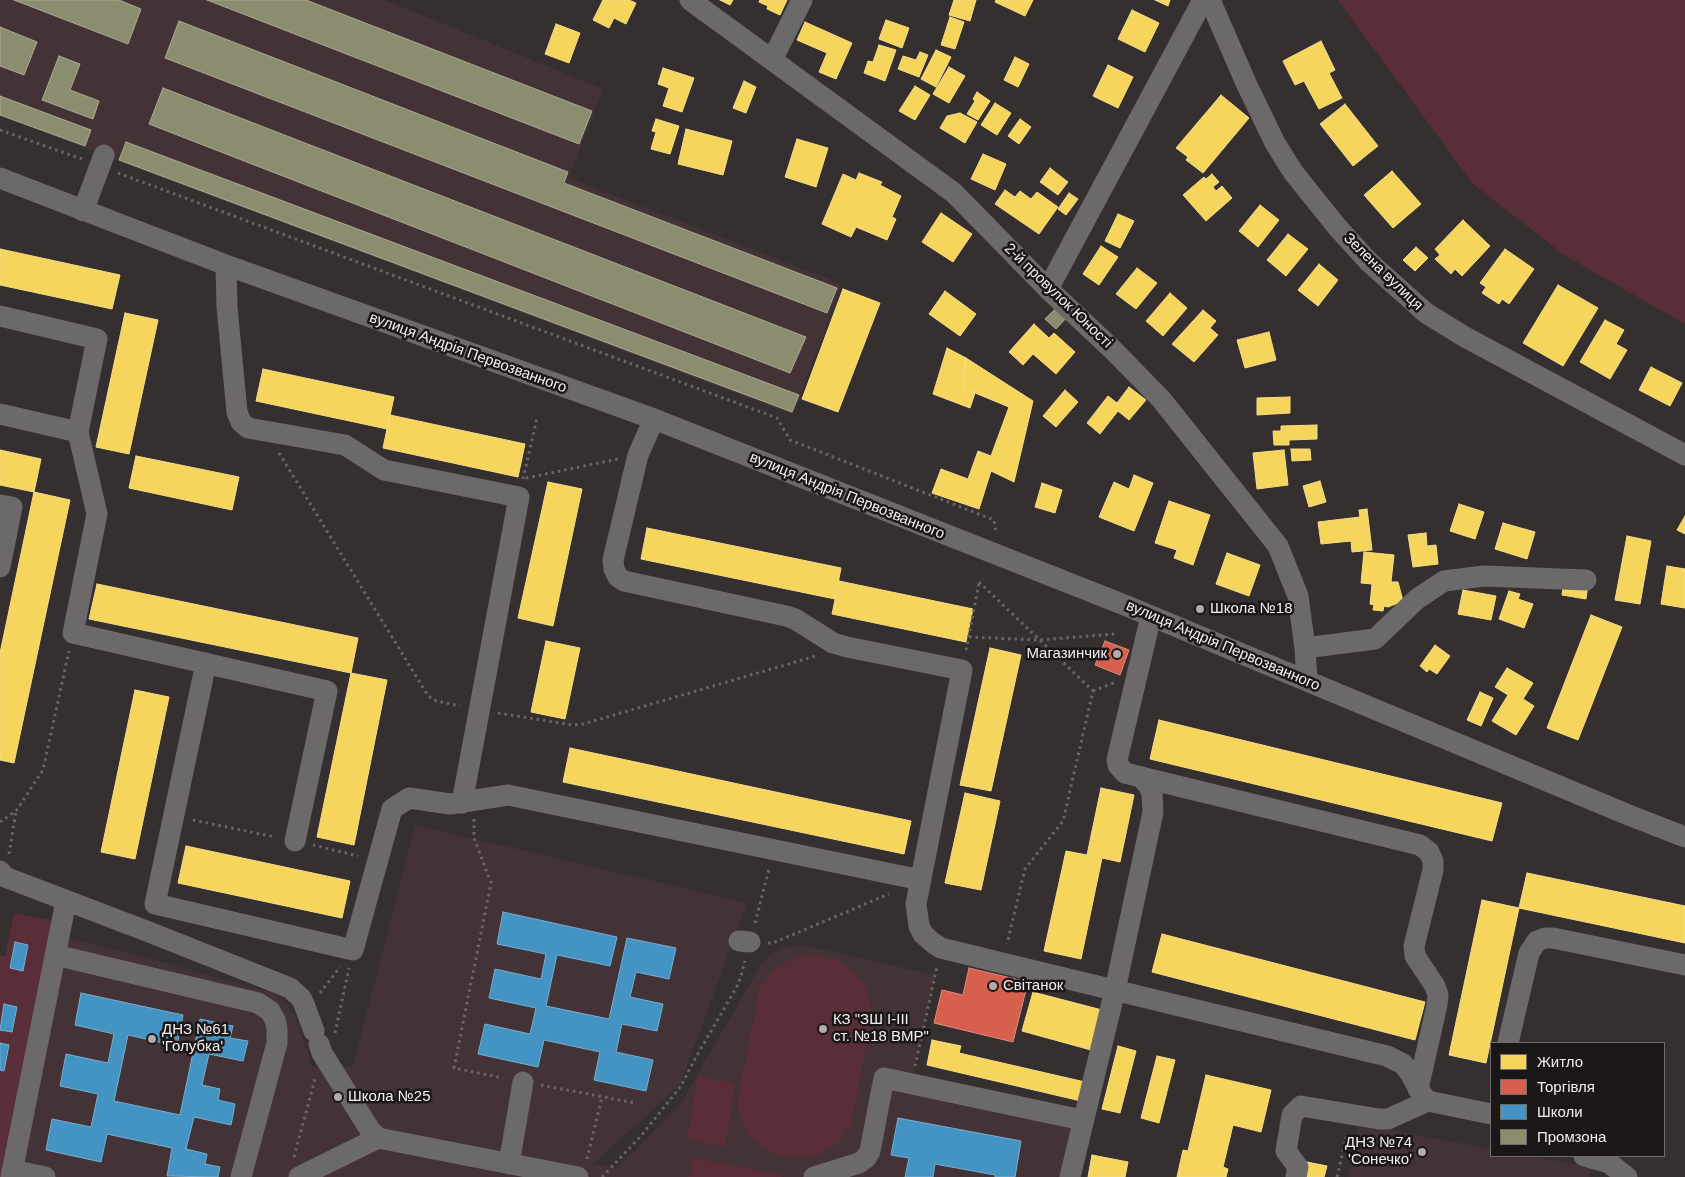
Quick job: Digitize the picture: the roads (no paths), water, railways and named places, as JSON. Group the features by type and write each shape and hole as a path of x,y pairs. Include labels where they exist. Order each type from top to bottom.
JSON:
{"street":[{"name":"2-й провулок Юності","path":"690,0 954,193 1048,289 1162,399 1278,546 1298,596 1307,681"},
{"path":"772,60 802,0"},
{"path":"1048,289 1203,0"},
{"name":"Зелена вулиця","path":"1210,0 1246,83 1275,143 1293,172 1338,228 1375,268 1426,313 1465,338 1685,455"},
{"path":"83,211 102,160"},
{"name":"вулиця Андрія Первозванного","path":"0,178 226,265 654,419 1151,616 1685,837"},
{"path":"226,265 227,307 237,412 241,422 248,428 345,445 384,470 521,488 480,710 468,802"},
{"path":"0,316 97,339 78,432 97,514 72,633 328,691 295,841"},
{"path":"0,414 78,432"},
{"path":"654,419 638,455 613,560 614,569 618,577 624,582 786,616 795,619 834,643 847,647 962,670 916,904 919,926 923,934 933,943 941,948 1002,964 1387,1056 1403,1064 1423,1095 1490,1114"},
{"path":"0,505 12,507 0,567"},
{"path":"1305,648 1375,639 1418,599 1444,582 1484,576 1586,580"},
{"path":"1151,616 1117,760 1118,765 1125,773 1420,845 1429,852 1433,861 1433,870 1414,946 1415,956 1435,986 1438,1000 1423,1095 1388,1118 1379,1120 1301,1106 1292,1115 1286,1151 1298,1167 1296,1177"},
{"path":"206,663 155,904 353,949 392,809 410,798 450,804 508,795 921,880"},
{"path":"1070,1177 1082,1120 1115,990 1153,812 1152,793 1141,777"},
{"path":"2,874 66,901 282,984 296,993 307,1010 321,1048 370,1130 378,1138"},
{"path":"45,1177 11,1174 66,901"},
{"path":"1508,1042 1529,953 1538,941 1545,938 1553,938 1685,965"},
{"path":"55,955 258,1003 270,1011 277,1028 277,1043 241,1177"},
{"path":"814,1177 859,1163 866,1158 870,1151 884,1078 1082,1120"},
{"path":"509,1164 523,1082"},
{"path":"296,1168 378,1138 509,1164 582,1170"},
{"path":"1588,1157 1609,1163 1627,1177"}],"place":[{"name":"Школа №18","path":"1200,609"},
{"name":"Магазинчик","path":"1117,654"},
{"name":"Світанок","path":"993,986"},
{"name":"КЗ \"ЗШ І-ІІІ ст. №18 ВМР\"","path":"823,1029"},
{"name":"ДНЗ №61 'Голубка'","path":"152,1039"},
{"name":"Школа №25","path":"338,1097"},
{"name":"ДНЗ №74 'Сонечко'","path":"1422,1152"}]}
